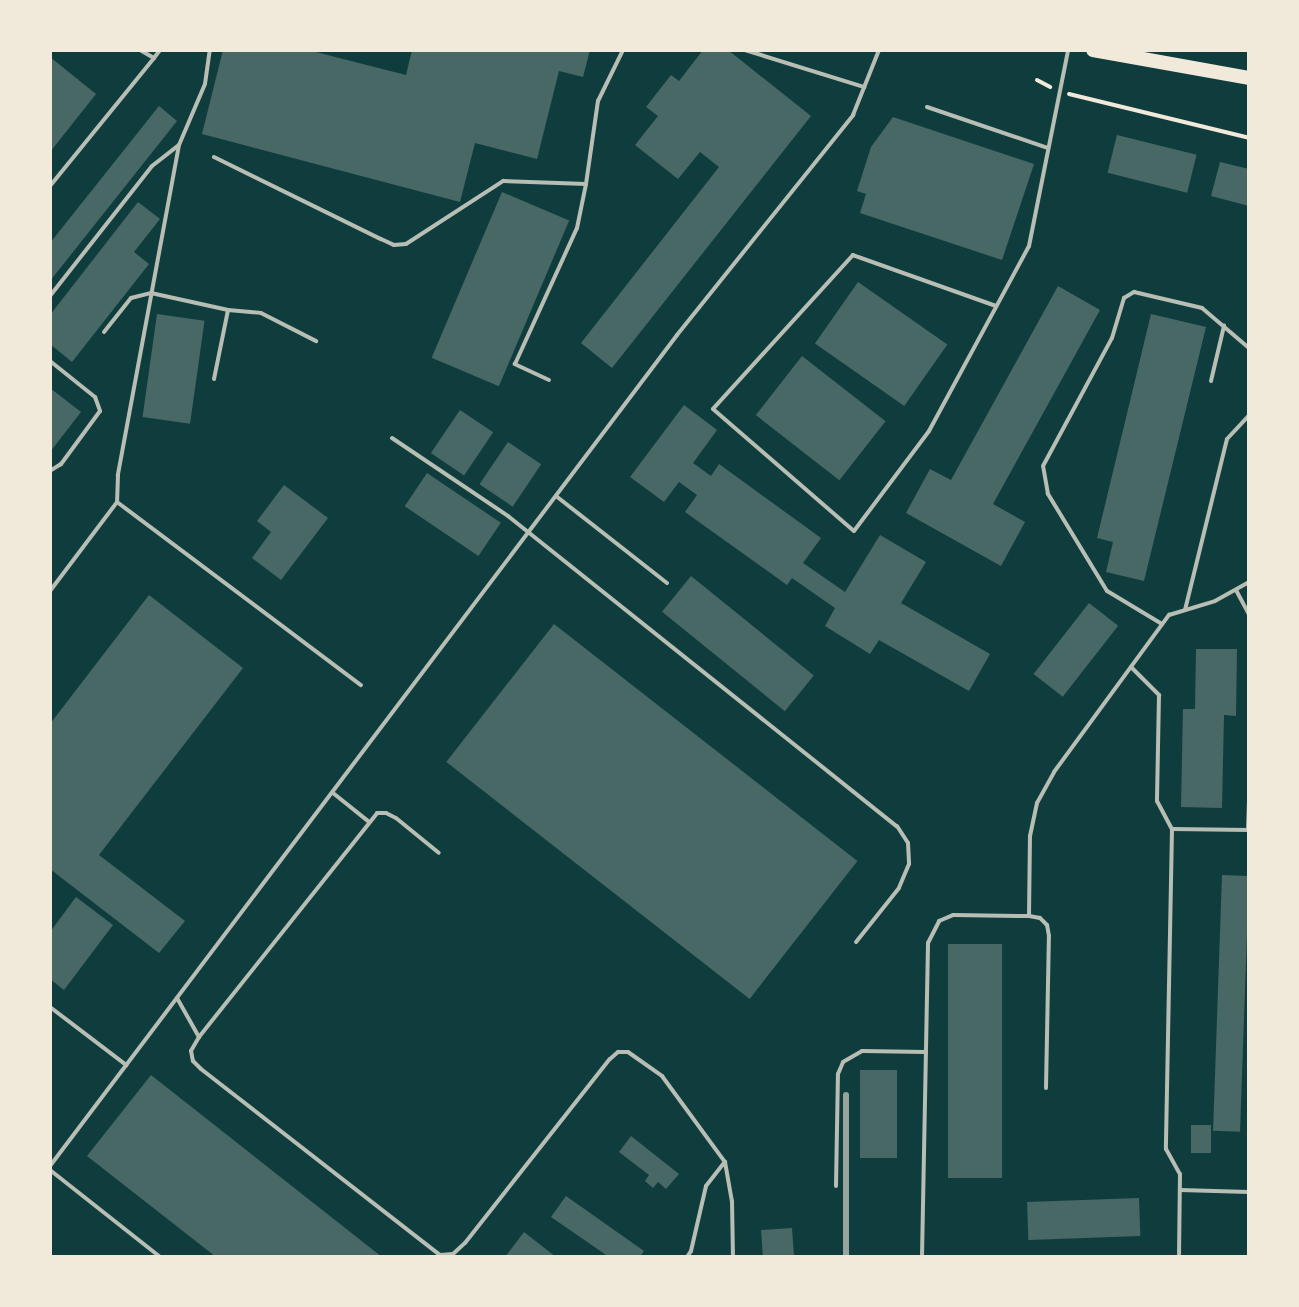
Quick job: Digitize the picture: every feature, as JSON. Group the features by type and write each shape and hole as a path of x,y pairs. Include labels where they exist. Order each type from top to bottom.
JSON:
{"main road":[{"path":"1093,50 1249,78"}],"lane":[{"path":"140,50 154,58"},
{"path":"50,186 160,50"},
{"path":"50,591 117,502 118,475 179,145 205,84 210,50"},
{"path":"549,380 515,364 577,228 598,101 623,50"},
{"path":"745,50 864,87"},
{"path":"160,1257 50,1168 677,335 853,115 879,50"},
{"path":"996,306 853,255 713,409 854,531 929,431 1029,246 1068,50"},
{"path":"927,107 1048,148"},
{"path":"50,296 152,166 179,145"},
{"path":"214,157 394,245 406,244 503,181 586,184"},
{"path":"1163,624 1107,591 1048,494 1043,466 1112,338 1124,298 1134,292 1202,308 1249,348"},
{"path":"104,332 131,298 151,293 228,310 261,313 316,341"},
{"path":"214,379 228,310"},
{"path":"1211,381 1224,326"},
{"path":"50,361 95,397 100,411 61,464 50,471"},
{"path":"1185,610 1227,439 1249,415"},
{"path":"392,438 508,516 897,826 908,843 909,864 899,888 856,942"},
{"path":"556,496 667,583"},
{"path":"117,502 361,685"},
{"path":"1029,916 1030,836 1037,803 1054,772 1169,615 1215,601 1249,582"},
{"path":"1236,590 1249,614"},
{"path":"1131,667 1159,695 1157,801 1172,829 1166,1149 1180,1174 1179,1257"},
{"path":"333,793 368,821"},
{"path":"1172,829 1249,830 1249,797"},
{"path":"439,853 386,813 377,813 368,821 199,1037 191,1051 201,1069 440,1255 453,1254 465,1243 618,1052 638,1057 662,1076 725,1162 732,1201 733,1257"},
{"path":"922,1257 928,943 939,921 953,915 1029,916 1040,918 1047,925 1046,1088"},
{"path":"177,998 199,1037"},
{"path":"50,1007 126,1065"},
{"path":"836,1186 838,1074 843,1062 862,1051 926,1052"},
{"path":"687,1257 706,1186 725,1162"},
{"path":"1180,1190 1249,1192"}],"path":[{"path":"1067,93 1249,138"}],"building":[{"path":"223,50 308,50 406,75 412,50 590,50 583,77 559,71 537,159 475,143 460,202 202,134"},
{"path":"703,50 728,50 811,116 612,368 581,343 719,167 700,152 678,179 635,145 658,116 646,107 671,75 679,81"},
{"path":"50,57 96,94 50,152"},
{"path":"159,106 177,121 50,281 50,243"},
{"path":"893,117 1034,164 1002,260 860,213 866,194 857,191 871,147"},
{"path":"1117,135 1197,155 1187,193 1108,173"},
{"path":"1220,162 1249,169 1249,206 1211,196"},
{"path":"502,192 569,221 499,386 432,358"},
{"path":"138,202 160,219 134,252 149,264 72,362 50,344 50,315"},
{"path":"858,282 947,345 904,406 815,343"},
{"path":"1058,286 1100,310 993,504 1025,522 1001,566 906,513 930,469 951,480"},
{"path":"157,314 205,321 190,424 143,417"},
{"path":"1151,314 1206,327 1144,581 1106,572 1113,542 1097,538"},
{"path":"802,356 886,421 839,480 756,415"},
{"path":"50,388 81,412 50,452"},
{"path":"684,405 717,430 693,463 711,476 719,464 821,538 803,563 845,592 880,535 926,562 901,603 990,654 969,691 879,640 870,654 825,626 835,608 792,578 787,585 685,512 697,495 679,482 664,502 630,477"},
{"path":"460,410 493,432 464,475 431,453"},
{"path":"508,442 541,464 513,507 479,484"},
{"path":"427,473 501,523 478,556 405,506"},
{"path":"284,485 328,518 281,580 252,558 271,532 257,521"},
{"path":"691,576 814,675 785,711 662,612"},
{"path":"149,595 243,668 99,855 185,921 159,953 50,869 50,724"},
{"path":"1089,603 1118,626 1063,697 1034,674"},
{"path":"554,624 857,861 750,999 446,762"},
{"path":"1196,649 1237,649 1236,716 1224,715 1222,808 1181,807 1183,709 1195,709"},
{"path":"1222,875 1249,876 1240,1132 1213,1131"},
{"path":"76,897 113,925 64,990 50,979 50,932"},
{"path":"948,944 1002,944 1002,1178 948,1178"},
{"path":"860,1070 897,1070 897,1158 860,1158"},
{"path":"151,1075 382,1257 216,1257 87,1156"},
{"path":"1191,1125 1211,1125 1211,1153 1191,1153"},
{"path":"631,1136 679,1174 666,1189 658,1182 653,1188 645,1181 649,1175 619,1152"},
{"path":"566,1196 644,1251 640,1257 609,1257 551,1217"},
{"path":"1139,1198 1140,1236 1028,1240 1027,1202"},
{"path":"792,1228 794,1257 763,1257 761,1230"},
{"path":"524,1232 556,1257 505,1257"}],"railway":[{"path":"846,1095 846,1257"}]}
